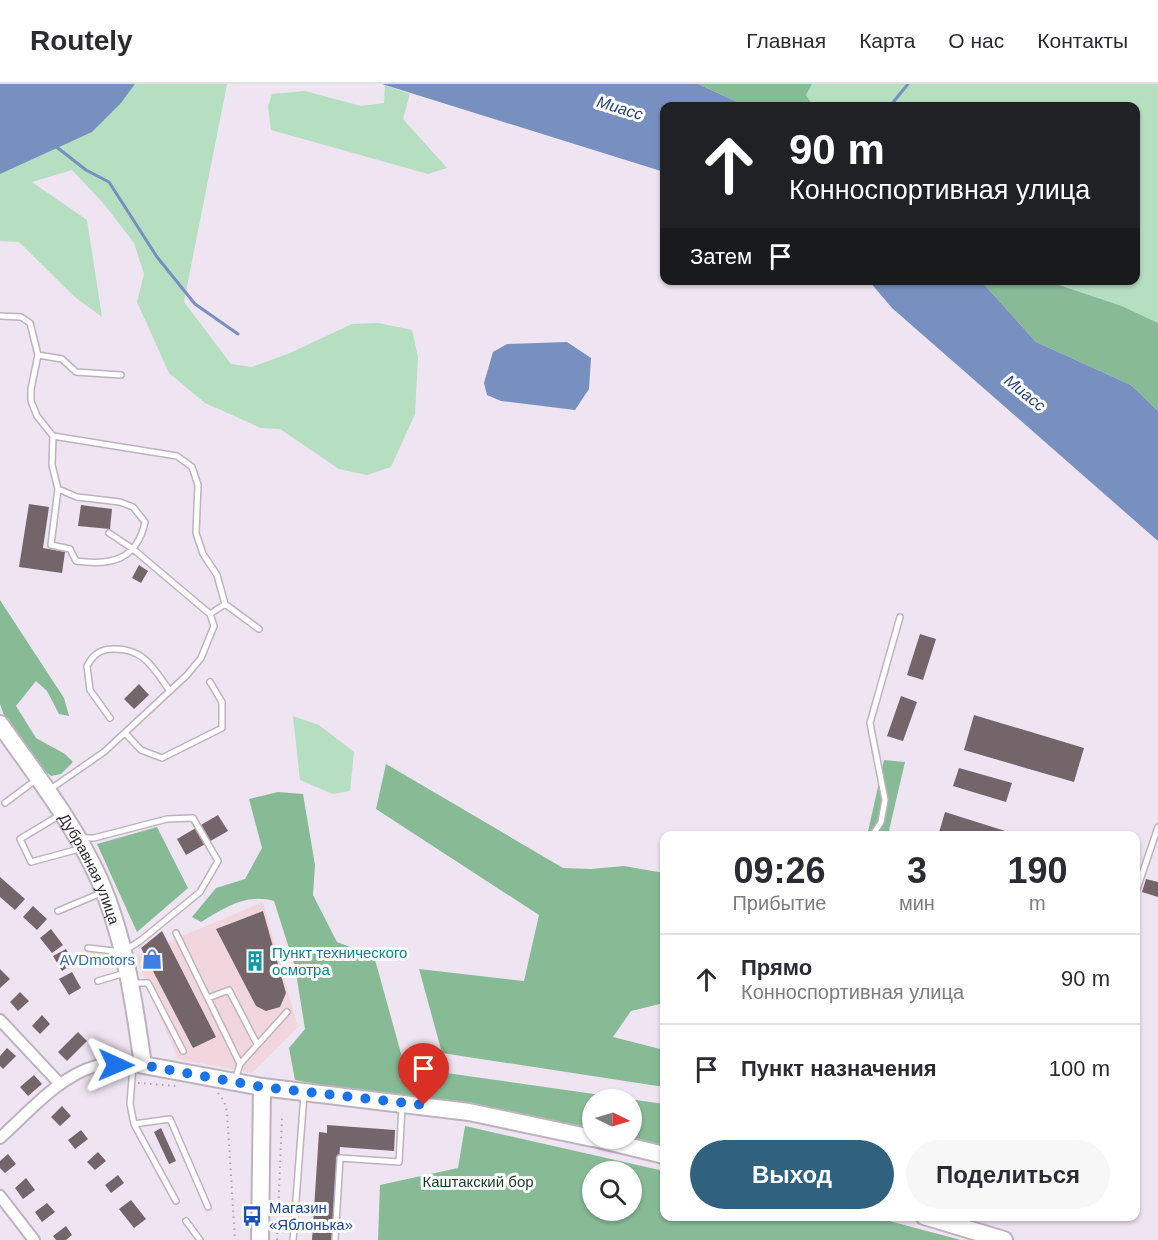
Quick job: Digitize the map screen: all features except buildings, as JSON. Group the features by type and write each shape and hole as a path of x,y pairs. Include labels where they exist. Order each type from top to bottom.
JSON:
{"main road":[{"name":"Дубравная улица","path":"0,724 81,843 104,892 130,978 138,1065"},
{"path":"138,1065 262,1087 402,1102 469,1112 582,1136"},
{"path":"260,1240 262,1087"},
{"path":"639,1149 660,1154"},
{"path":"952,1221 1004,1240"}],"street":[{"path":"0,1020 60,1084"},
{"path":"0,1138 60,1084 99,1065 138,1065"},
{"path":"0,1196 34,1240"}],"lane":[{"path":"0,316 21,317 30,323 38,355 31,389 31,401 38,416 53,436 52,465 58,489 51,545 70,549 76,561 106,564 133,549 141,540 145,522 133,507 120,502 77,497 58,489"},
{"path":"38,355 62,359 76,372 121,375"},
{"path":"53,436 177,456 192,466 198,485 196,533 203,554 217,575 225,604 259,629"},
{"path":"4,803 104,752 170,691 201,658 214,626 210,614 133,549 109,533"},
{"path":"210,614 225,604"},
{"path":"875,831 881,822 885,800 870,723 900,617"},
{"path":"110,718 90,690 87,666 93,656 105,649 129,649 149,662 170,691"},
{"path":"125,733 141,750 162,758 222,728 222,702 210,682"},
{"path":"62,814 20,839 31,862 94,838 167,819 193,818 218,861 200,892 140,941 122,952 88,948"},
{"path":"1140,880 1158,827"},
{"path":"58,911 104,892"},
{"path":"177,933 240,1064"},
{"path":"98,981 130,978 148,983 183,1051"},
{"path":"208,998 229,990 257,1044"},
{"path":"235,1081 240,1064 287,1012"},
{"path":"138,1065 132,1082 130,1104 134,1124 176,1202"},
{"path":"292,1240 304,1092"},
{"path":"335,1240 340,1158 399,1162 402,1102"},
{"path":"134,1124 170,1119 208,1207"},
{"path":"186,1221 200,1240"}],"path":[{"path":"132,1082 185,1087"},
{"path":"210,1089 219,1093 226,1113 235,1240"},
{"path":"277,1240 282,1118"}],"shaded area":[{"path":"263,902 298,1027 252,1073 178,1059 135,956"}],"green space":[{"path":"135,84 227,84 184,302 231,364 252,367 290,353 352,324 378,323 412,330 418,357 415,414 391,467 367,475 339,469 280,429 261,428 205,403 169,373 137,302 144,274 134,243 104,204 72,170 32,182 87,220 102,317 76,298 19,242 0,241 0,174 121,103"},
{"path":"698,84 812,84 806,95 811,102 737,102"},
{"path":"812,84 1158,84 1158,323 1122,306 1059,285 1140,285 1140,102 809,102 806,95"},
{"path":"385,85 410,94 403,119 447,168 428,174 271,130 268,106 272,94 305,91 361,106 384,103"},
{"path":"985,285 1059,285 1122,306 1158,323 1158,411 1131,385 1036,342"},
{"path":"0,600 64,698 69,716 59,714 47,691 36,681 16,706 36,738 65,754 73,762 61,774 51,776 37,765 7,724 0,704"},
{"path":"293,716 319,725 354,752 350,791 333,794 300,780"},
{"path":"884,760 905,762 889,831 868,831"},
{"path":"386,764 563,868 591,869 624,866 660,872 660,1004 631,1011 613,1037 660,1049 660,1086 442,1053 419,969 524,981 539,915 376,809"},
{"path":"278,792 303,794 315,865 313,895 337,942 374,956 402,1057 411,1068 582,1092 582,1131 295,1080 289,1048 305,1029 295,967 274,901 245,900 201,922 192,917 216,888 245,879 262,848 249,799"},
{"path":"157,827 188,888 137,932 97,844"},
{"path":"642,1101 660,1103 660,1145 642,1142"},
{"name":"Каштакский бор","path":"465,1126 620,1161 582,1161 582,1221 642,1221 642,1166 660,1170 660,1221 889,1221 961,1240 378,1240 380,1185 458,1168"}],"water":[{"path":"0,84 135,84 121,103 92,132 0,174"},
{"name":"Миасс","path":"382,84 698,84 737,102 660,102 660,171"},
{"name":"Миасс","path":"872,285 985,285 1036,342 1131,385 1158,411 1158,541 892,308"},
{"path":"567,342 591,358 589,389 575,410 501,401 487,395 484,383 493,352 507,344"}],"waterway":[{"path":"893,102 908,84"},
{"path":"54,145 86,170 109,182 157,257 195,304 238,334"}],"place":[{"name":"AVDmotors","path":"152,959"},
{"name":"Пункт технического осмотра","path":"255,961"},
{"name":"Магазин «Яблонька»","path":"252,1216"}],"route":[{"path":"116,1065 143,1065 262,1087 424,1105"}]}
